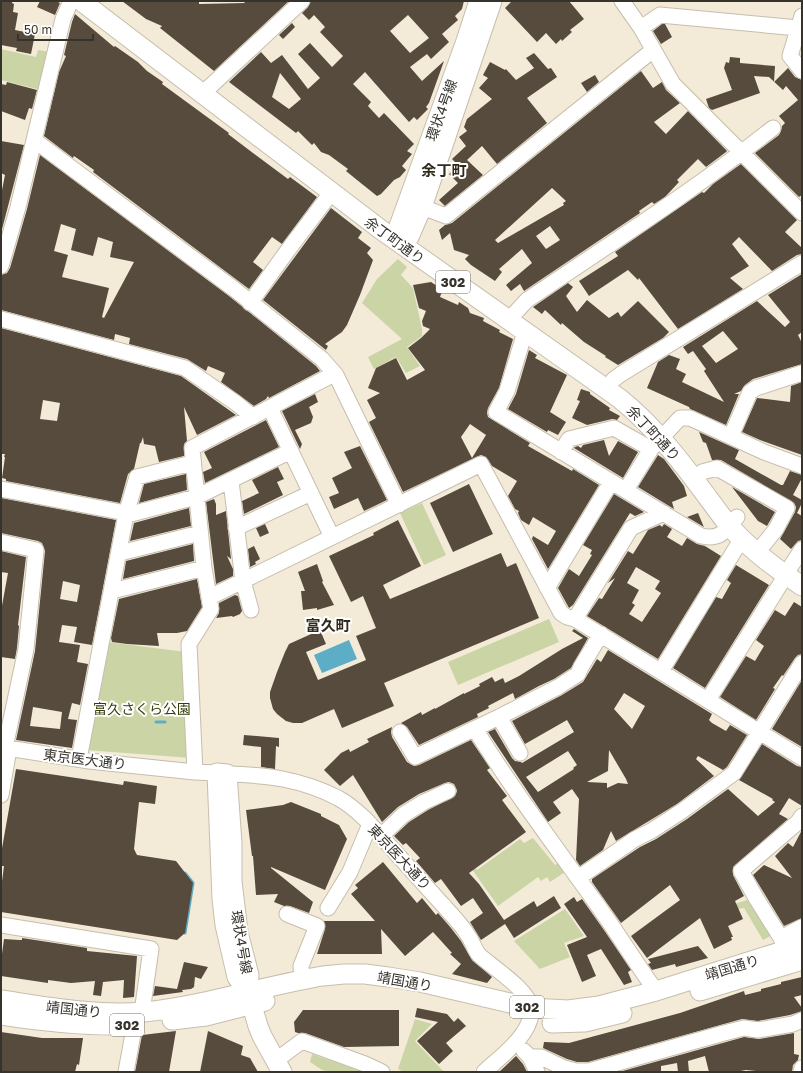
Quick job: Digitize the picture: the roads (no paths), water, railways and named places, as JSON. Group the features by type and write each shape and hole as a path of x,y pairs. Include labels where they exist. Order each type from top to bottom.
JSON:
{"main road":[{"name":"余丁町通り","path":"80,1 206,91 402,237 525,332 619,398 636,412 733,522 764,544 793,572 802,586"},
{"name":"余丁町通り","path":"98,1 331,193 402,237 613,380 642,404 660,439 702,472 744,541 793,572"},
{"name":"環状4号線","path":"402,237 479,1"},
{"name":"環状4号線","path":"402,237 422,207 492,1"},
{"name":"環状4号線","path":"222,773 222,899 225,925 237,977 250,998 262,1036 278,1067"},
{"name":"靖国通り","path":"1,1015 39,1021 84,1025 138,1016 189,1005 306,991 365,986 420,994 531,1014 550,1010 582,1009 599,1006 656,991 790,945"},
{"name":"靖国通り","path":"250,998 302,980 344,974 388,977 420,982 531,1014 550,1023 585,1022 603,1019 802,960"},
{"name":"靖国通り","path":"1,1000 138,1016"}],"street":[{"path":"1,266 18,207 63,19 70,1"},
{"path":"206,91 302,1"},
{"path":"622,1 641,28 673,84 743,152 802,213"},
{"path":"641,28 660,15 800,22 790,56 802,71"},
{"path":"422,207 446,216 653,50"},
{"path":"515,313 527,300 687,192 743,152 773,128"},
{"path":"34,140 234,289 322,359 334,374 399,505"},
{"path":"250,303 331,193"},
{"path":"613,380 708,319 766,286 802,263"},
{"path":"1,319 185,368 236,402 253,417"},
{"path":"525,332 507,391 496,412 701,536 711,538 719,536 733,522"},
{"path":"731,436 750,392 756,388 802,372"},
{"path":"195,772 189,644 211,610 204,568 192,463 192,448 334,374"},
{"path":"270,408 332,537"},
{"path":"626,490 660,439 680,418 690,418 764,452 802,466"},
{"path":"562,452 569,439 614,428 660,439"},
{"path":"1,489 131,514 196,498 290,451"},
{"path":"79,759 126,514 136,477 192,463"},
{"path":"210,598 481,464 561,613 576,618 802,758"},
{"path":"702,472 717,468 787,508 776,529 764,544"},
{"path":"231,481 243,581 251,610"},
{"path":"547,588 611,482"},
{"path":"236,528 311,493"},
{"path":"576,618 630,528 664,513"},
{"path":"119,552 200,533"},
{"path":"661,671 736,548 744,541"},
{"path":"1,542 36,550 26,649 5,748 1,794"},
{"path":"708,700 793,572 802,549"},
{"path":"112,591 204,568"},
{"path":"400,732 415,757 475,729 558,687 578,674 601,634"},
{"path":"578,878 635,839 651,831 682,811 734,773 802,663"},
{"path":"499,717 520,753"},
{"path":"475,729 497,764 618,934 644,976 656,991"},
{"name":"東京医大通り","path":"5,748 79,759 195,772 283,778 301,782 339,799 355,810 370,824 438,899 467,934 478,954 520,990 531,1014"},
{"path":"381,836 403,815 424,802 448,791"},
{"path":"802,816 798,822 741,871 790,945 802,927"},
{"path":"328,908 350,872 370,824"},
{"path":"287,914 317,926 301,966 302,980"},
{"path":"1,925 150,949 126,1072"},
{"path":"484,1072 515,1043 525,1031 531,1014"},
{"path":"530,1057 541,1057 564,1068 576,1071 589,1071 744,1028 758,1030 792,1024 802,1020"},
{"path":"278,1067 302,1042 365,1064 382,1072"},
{"path":"515,1043 530,1057 537,1072"},
{"path":"801,1072 802,1068"}],"water":[{"path":"349,640 357,659 322,673 314,655"}],"waterway":[{"path":"156,722 165,722"},
{"path":"185,873 193,883 185,933"}],"district":[{"name":"余丁町","path":"444,170"},
{"name":"富久町","path":"328,625"}],"park label":[{"name":"富久さくら公園","path":"142,708"}]}
